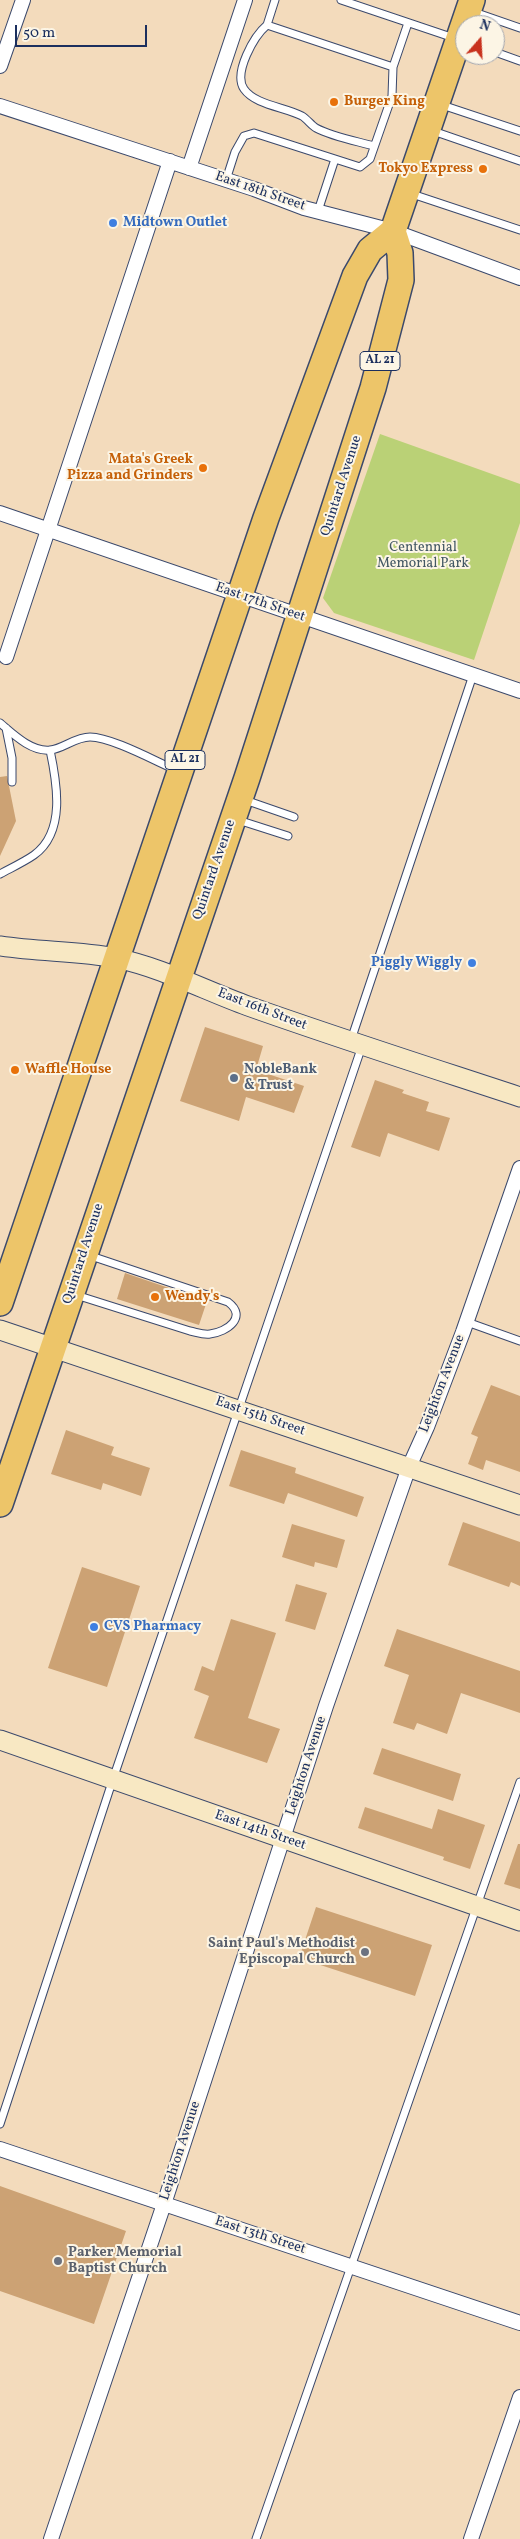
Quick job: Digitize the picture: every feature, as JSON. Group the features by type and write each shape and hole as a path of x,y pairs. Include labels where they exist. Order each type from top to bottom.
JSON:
{"highway":[{"path":"393,231 437,103 455,58"},
{"name":"AL 21","path":"0,1302 241,597 266,518 355,276 370,250 393,231"},
{"name":"Quintard Avenue","path":"0,1504 236,808 373,388 401,280 400,253 393,231"}],"street":[{"path":"0,66 23,0"},
{"path":"189,168 245,0"},
{"name":"East 18th Street","path":"0,106 318,211 393,231 520,278"},
{"path":"6,657 46,530 170,161"},
{"name":"East 17th Street","path":"0,513 299,617 520,691"},
{"name":"East 16th Street","path":"0,946 65,951 117,959 178,977 244,1005 356,1044 520,1097"},
{"name":"Leighton Avenue","path":"51,2539 164,2204 326,1706 409,1468 427,1427 467,1322 520,1168"},
{"name":"East 15th Street","path":"0,1330 520,1505"},
{"name":"East 14th Street","path":"0,1740 520,1921"},
{"name":"East 13th Street","path":"0,2149 520,2323"},
{"path":"471,2539 520,2397"}],"lane":[{"path":"275,0 267,25 253,41 241,70 240,82 245,91 258,100 304,117 315,128 374,146"},
{"path":"341,0 455,39"},
{"path":"470,5 520,28"},
{"path":"226,180 235,152 244,136 254,133 360,167 370,159 392,96 393,67 408,23"},
{"path":"267,25 393,67"},
{"path":"505,56 520,61"},
{"path":"437,103 520,131"},
{"path":"428,129 520,161"},
{"path":"318,211 335,159"},
{"path":"406,192 520,230"},
{"path":"0,2124 237,1410 473,675"},
{"path":"3,725 24,743 50,750 90,737 126,748 181,772"},
{"path":"3,725 12,758 12,782"},
{"path":"0,874 35,855 53,830 57,789 50,750"},
{"path":"236,808 294,817"},
{"path":"236,808 288,836"},
{"path":"71,1294 190,1331 208,1334 224,1332 233,1325 237,1317 236,1311 228,1302 84,1254"},
{"path":"467,1322 520,1341"},
{"path":"256,2539 520,1782"}],"green space":[{"name":"Centennial Memorial Park","path":"380,434 520,484 520,523 474,660 334,613 323,598"}],"building":[{"path":"7,776 16,821 0,856 0,777"},
{"name":"NobleBank & Trust","path":"205,1027 263,1046 256,1070 304,1086 294,1113 246,1097 239,1121 180,1101"},
{"path":"375,1080 404,1090 402,1093 429,1102 426,1111 450,1118 439,1151 388,1133 380,1157 351,1147"},
{"name":"Wendy's","path":"125,1273 207,1301 199,1325 117,1299"},
{"path":"491,1385 520,1396 520,1472 486,1460 483,1470 468,1464 478,1437 471,1434"},
{"path":"66,1430 114,1447 111,1455 150,1468 141,1496 103,1483 101,1490 51,1474"},
{"path":"241,1450 296,1468 295,1473 364,1497 357,1517 288,1493 284,1504 229,1486"},
{"path":"463,1522 520,1542 520,1586 511,1582 509,1587 448,1565"},
{"path":"292,1524 345,1540 337,1568 315,1562 314,1567 282,1557"},
{"name":"CVS Pharmacy","path":"82,1567 140,1586 107,1687 48,1668"},
{"path":"296,1584 327,1593 315,1630 285,1621"},
{"path":"231,1619 276,1633 248,1718 280,1729 267,1763 194,1738 209,1696 194,1690 202,1666 214,1671"},
{"path":"397,1629 520,1671 520,1713 461,1693 447,1734 417,1723 414,1730 393,1723 409,1675 384,1666"},
{"path":"382,1748 461,1774 453,1801 373,1774"},
{"path":"365,1807 432,1829 438,1809 485,1825 470,1869 443,1860 444,1857 358,1828"},
{"path":"518,1844 520,1844 520,1889 504,1884"},
{"name":"Saint Paul's Methodist Episcopal Church","path":"316,1907 432,1945 415,1996 299,1958"},
{"name":"Parker Memorial Baptist Church","path":"0,2186 126,2231 94,2324 0,2291"}],"place":[{"name":"Burger King","path":"334,102"},
{"name":"Tokyo Express","path":"483,169"},
{"name":"Midtown Outlet","path":"113,223"},
{"name":"Mata's Greek Pizza and Grinders","path":"203,468"},
{"name":"Piggly Wiggly","path":"472,963"},
{"name":"Waffle House","path":"15,1070"},
{"name":"NobleBank & Trust","path":"234,1078"},
{"name":"Wendy's","path":"155,1297"},
{"name":"CVS Pharmacy","path":"94,1627"},
{"name":"Saint Paul's Methodist Episcopal Church","path":"365,1952"},
{"name":"Parker Memorial Baptist Church","path":"58,2261"}]}
